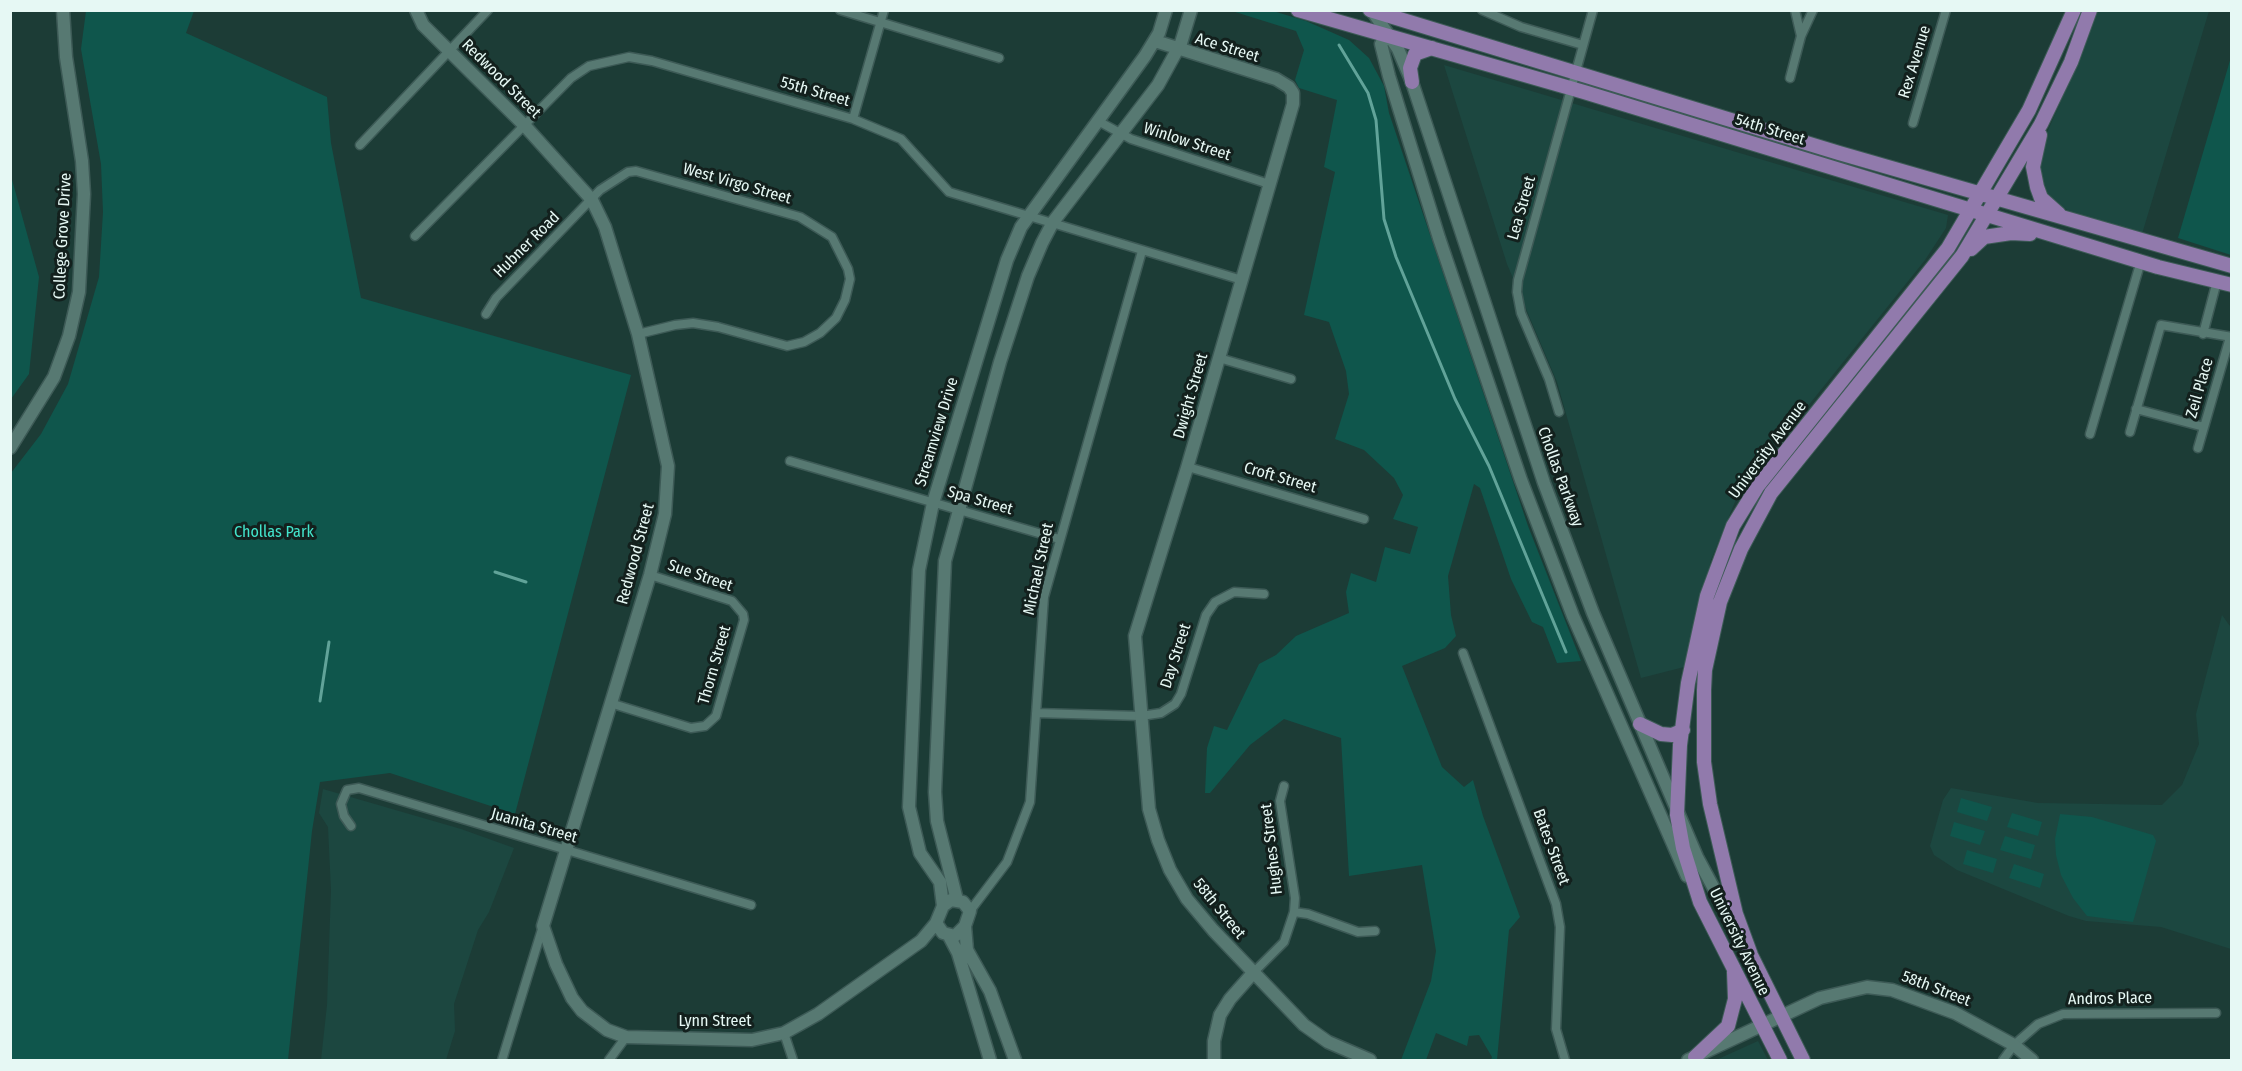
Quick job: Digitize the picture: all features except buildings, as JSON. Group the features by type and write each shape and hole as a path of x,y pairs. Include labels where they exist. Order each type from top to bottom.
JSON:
{"main road":[{"name":"College Grove Drive","path":"10,448 54,376 69,336 79,292 82,161 66,57 63,10"},
{"name":"Redwood Street","path":"416,10 423,25 525,126 592,200 605,226 638,334 668,466 665,514 650,575 543,926"},
{"name":"Streamview Drive","path":"943,906 940,882 920,854 909,807 919,570 933,503 1007,260 1028,215 1155,41 1166,10"},
{"path":"947,935 959,934 965,926 970,911 959,900 937,821 935,792 943,573 959,511 1028,276 1053,222 1158,85 1177,50 1191,10"},
{"name":"54th Street","path":"1298,10 1572,88 2058,237 2232,285"},
{"name":"University Avenue","path":"1780,1060 1700,902 1685,856 1677,815 1683,730 1698,631 1717,564 1733,526 1757,487 1948,248 2029,110 2074,10"},
{"name":"University Avenue","path":"1803,1060 1751,955 1736,914 1721,861 1704,762 1705,670 1720,602 1741,549 1771,493 1962,256 2041,124 2071,62 2090,10"},
{"name":"54th Street","path":"1371,11 1819,146 2232,266"},
{"name":"Chollas Parkway","path":"1371,11 1398,49 1412,82 1544,483 1593,613 1677,815 1719,898 1736,914"},
{"path":"1388,35 1382,44 1389,76 1439,238 1521,480 1573,616 1700,902"},
{"name":"Ace Street","path":"1155,41 1177,50 1276,79 1289,87"},
{"path":"1412,82 1410,68 1414,54 1433,47"},
{"name":"Dwight Street","path":"1141,716 1135,636 1188,467 1293,104 1293,93 1289,87"},
{"path":"2041,124 2033,167 2037,188 2041,198 2066,218"},
{"path":"1785,152 1793,147 1819,146"},
{"path":"1962,256 1984,237 2012,233 2058,237"},
{"name":"58th Street","path":"1141,716 1146,793 1153,824 1163,855 1187,899 1252,973 1304,1025 1328,1042 1370,1060"},
{"path":"1640,724 1661,734 1672,735 1683,730"},
{"path":"959,900 951,900 943,906 936,923 958,953 990,1060"},
{"name":"Lynn Street","path":"543,926 556,964 572,998 582,1011 607,1030 626,1037 752,1040 784,1033 818,1014 921,941 936,923"},
{"path":"965,926 967,950 990,991 1015,1060"},
{"name":"Lynn Street","path":"921,941 947,935"},
{"path":"1692,1059 1728,1026 1735,999 1734,967"},
{"name":"Hughes Street","path":"1214,1060 1214,1041 1220,1015 1252,973"},
{"name":"58th Street","path":"1692,1059 1781,1016 1836,992 1856,987 1892,990 1955,1013 2014,1045 2032,1060"}],"street":[{"path":"360,145 488,10"},
{"path":"840,10 999,58"},
{"path":"853,119 884,10"},
{"path":"1482,10 1521,27 1583,45"},
{"name":"Lea Street","path":"1559,412 1549,379 1521,313 1517,292 1518,280 1593,10"},
{"path":"1795,10 1801,36"},
{"path":"1790,78 1801,36 1813,10"},
{"name":"Rex Avenue","path":"1913,123 1946,10"},
{"name":"55th Street","path":"416,236 571,78 589,66 629,57 652,61 853,119 902,139 949,192 1242,280"},
{"name":"Winlow Street","path":"1098,121 1120,135 1269,184"},
{"name":"West Virgo Street","path":"592,200 600,190 628,172 636,171 800,217 818,226 832,237 841,250 850,279 845,300 836,318 820,333 804,342 787,346 718,327 693,323 638,334"},
{"name":"Hubner Road","path":"486,314 496,298 592,200"},
{"name":"Michael Street","path":"970,911 1007,862 1027,816 1033,780 1044,597 1142,251"},
{"path":"2090,434 2141,261"},
{"path":"2203,334 2217,281"},
{"path":"2130,432 2161,325 2231,337"},
{"name":"Zeil Place","path":"2198,448 2231,337"},
{"path":"1219,358 1291,379"},
{"path":"2136,409 2204,428"},
{"name":"Spa Street","path":"790,461 1059,539"},
{"name":"Croft Street","path":"1188,467 1364,519"},
{"name":"Sue Street","path":"650,575 732,601 739,609"},
{"name":"Day Street","path":"1036,713 1141,716 1161,713 1175,704 1181,694 1206,615 1215,602 1234,592 1264,594"},
{"name":"Thorn Street","path":"610,703 691,728 705,726 716,716 744,620 739,609"},
{"name":"Bates Street","path":"1462,653 1556,904 1560,927 1556,1029 1565,1060"},
{"name":"Hughes Street","path":"1252,973 1284,942 1294,912 1295,898 1280,801 1284,786"},
{"name":"Juanita Street","path":"351,826 344,816 341,804 347,790 359,788 750,905"},
{"name":"Michael Street","path":"959,900 983,891"},
{"path":"1294,912 1308,914 1358,932 1375,932"},
{"name":"Redwood Street","path":"502,1060 543,926"},
{"name":"Andros Place","path":"2003,1060 2014,1045 2038,1024 2062,1014 2216,1012"},
{"path":"784,1033 793,1060"},
{"path":"609,1060 626,1037"}],"shaded area":[{"path":"2095,11 2209,11 2142,234 2073,214 2047,196 2039,184 2038,153 2076,67"},
{"path":"1444,65 1948,215 1946,228 1925,260 1739,492 1711,560 1688,666 1641,678 1557,382 1507,264"},
{"path":"2222,615 2232,629 2231,949 2161,927 2086,921 2069,916 1957,870 1934,855 1930,846 1943,800 1951,788 2038,803 2162,805 2182,785 2199,744 2196,714"},
{"path":"323,789 461,829 514,848 489,912 478,930 454,1004 455,1031 446,1060 321,1060 327,1005 331,890 328,827 319,813"},
{"path":"1758,1041 1768,1060 1716,1060"}],"green space":[{"name":"Chollas Park","path":"86,11 194,11 186,33 327,97 331,143 361,298 631,375 515,814 390,773 320,782 312,831 288,1060 11,1060 11,473 41,434 68,384 99,277 103,212 101,164 81,49"},
{"path":"1232,11 1273,11 1306,21 1349,40 1369,58 1384,86 1389,113 1528,526 1581,661 1557,663 1543,627 1532,622 1511,579 1480,488 1474,484 1448,576 1451,615 1456,636 1445,648 1402,666 1442,767 1464,787 1473,780 1483,816 1520,917 1509,930 1497,1060 1491,1060 1492,1057 1479,1035 1469,1036 1467,1046 1436,1033 1426,1060 1401,1060 1431,981 1436,951 1422,865 1349,876 1341,738 1284,719 1250,745 1210,793 1205,793 1207,748 1214,726 1227,730 1259,664 1276,655 1296,636 1349,613 1346,592 1351,573 1376,582 1385,547 1410,554 1418,527 1393,519 1403,495 1394,478 1364,450 1335,439 1349,394 1346,371 1329,322 1304,315 1335,172 1324,167 1337,100 1299,88 1295,80 1304,50 1296,31"},
{"path":"2231,57 2232,255 2178,238"},
{"path":"11,176 39,277 29,374 11,399"},
{"path":"1961,798 1992,807 1987,821 1957,812"},
{"path":"2012,813 2042,822 2038,836 2007,827"},
{"path":"2060,814 2092,817 2153,835 2156,841 2133,922 2087,916 2073,898 2061,875 2056,855 2055,839"},
{"path":"1954,822 1985,831 1980,845 1950,836"},
{"path":"2005,836 2035,845 2031,859 2000,850"},
{"path":"1967,850 1997,859 1993,873 1963,864"},
{"path":"2014,864 2044,874 2040,888 2009,878"}],"waterway":[{"path":"1339,45 1368,93 1376,120 1384,219 1396,257 1455,399 1489,466 1566,652"},
{"path":"495,572 526,582"},
{"path":"320,701 329,642"}]}
